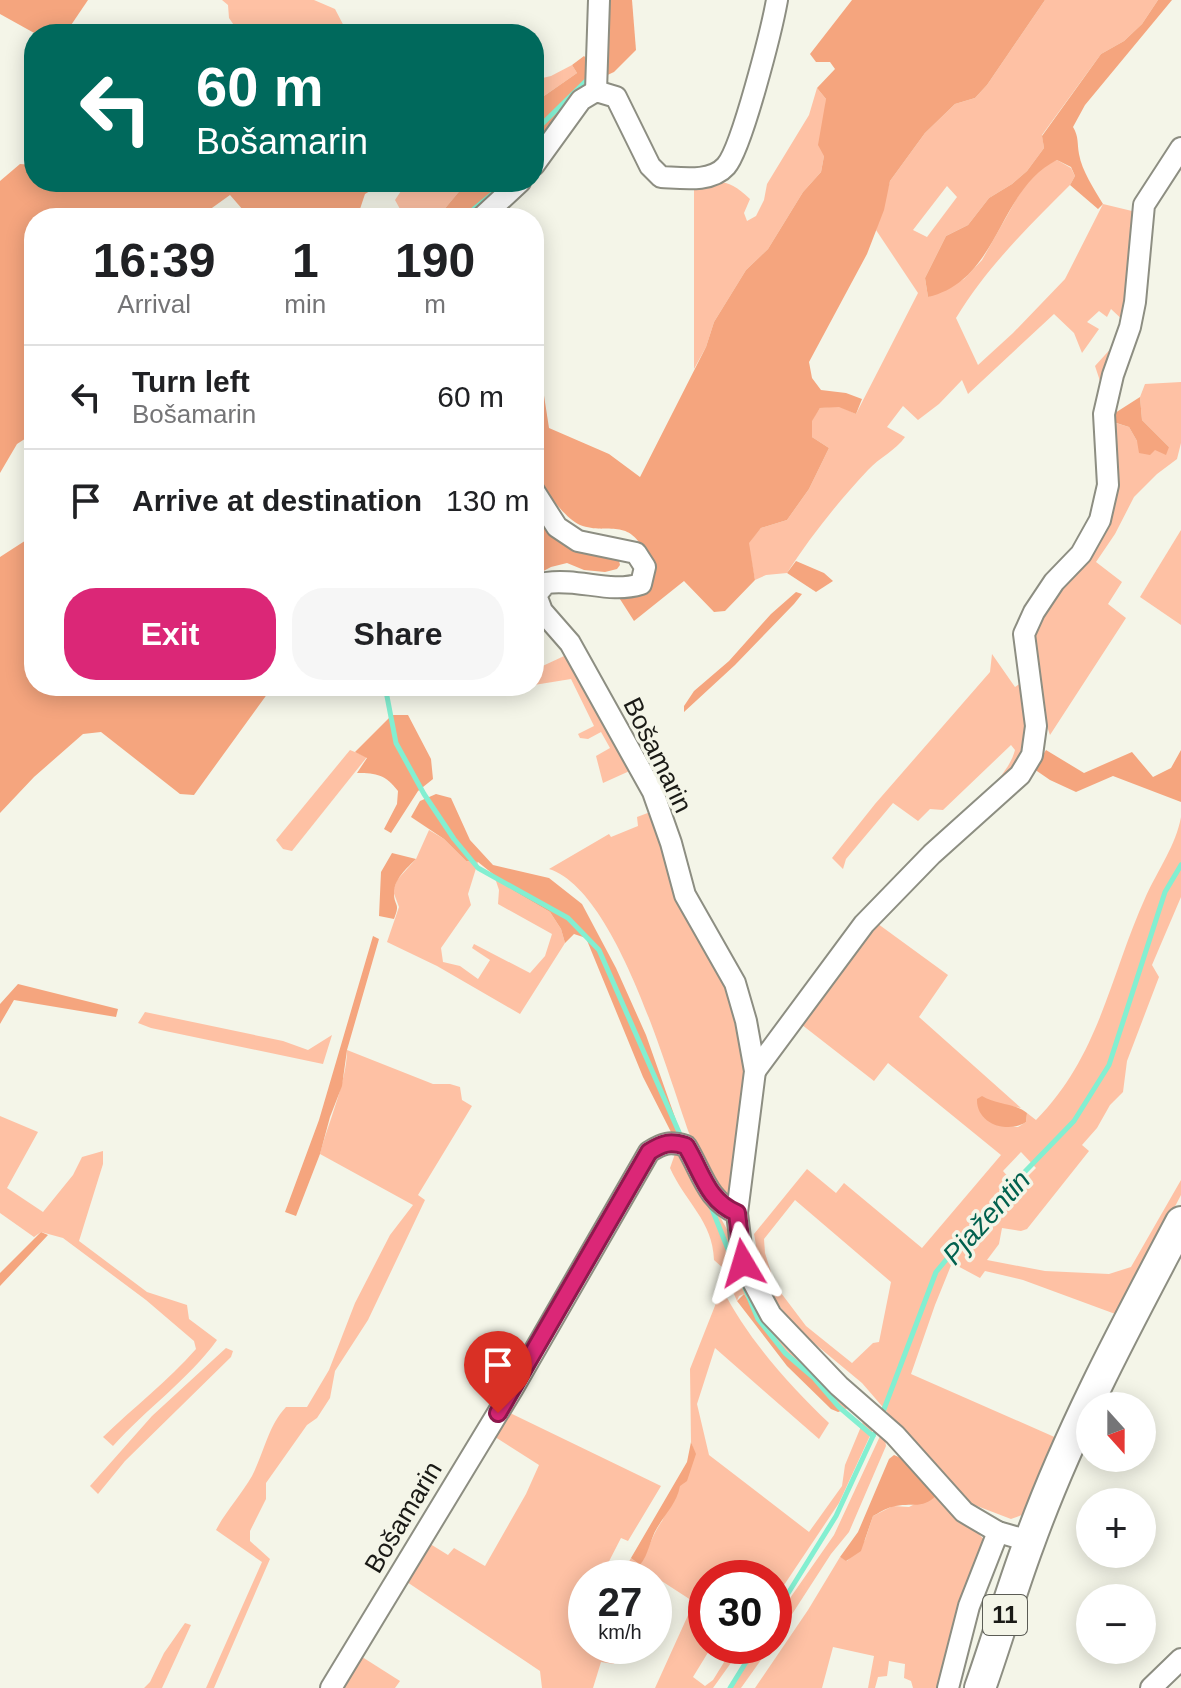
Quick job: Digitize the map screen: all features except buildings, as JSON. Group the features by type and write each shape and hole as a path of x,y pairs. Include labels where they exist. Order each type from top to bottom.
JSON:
{"main road":[{"name":"11","path":"980,1688 1029,1541 1121,1337 1181,1222"}],"street":[{"path":"596,91 599,0"},
{"path":"544,151 581,100 596,91 616,97 650,166 661,177 704,178 726,167 740,140 777,0"},
{"path":"755,1071 864,924 932,854 1020,775 1032,755 1036,726 1024,634 1034,612 1054,582 1081,554 1100,520 1108,485 1104,414 1135,302 1144,205 1181,148"},
{"path":"492,208 509,192"},
{"name":"Bošamarin","path":"544,507 557,527 578,541 636,553 645,567 641,584 624,589 568,580 544,585"},
{"name":"Bošamarin","path":"544,613 570,643 653,792 685,895 735,983 755,1071 737,1213 743,1263 771,1315 839,1386 895,1435 964,1512 998,1532 1029,1541"},
{"name":"Bošamarin","path":"331,1688 513,1388 649,1152 672,1141 686,1146 713,1197 721,1206 737,1213"},
{"path":"948,1688 969,1606 998,1532"},
{"path":"1151,1688 1181,1659"}],"shaded area":[{"path":"0,0 88,0 72,24 24,24 24,27 0,14"},
{"path":"222,0 314,0 335,9 343,24 233,24 229,18 228,5"},
{"path":"604,0 632,0 636,50 614,72 601,78"},
{"path":"852,0 1045,0 987,85 975,98 955,104 925,133 890,181 884,210 867,254 809,362 812,378 821,390 846,393 862,399 856,414 839,407 820,408 812,421 812,437 829,448 809,489 787,520 761,528 749,543 755,580 725,611 714,612 684,581 634,621 618,596 647,556 633,535 625,531 591,528 574,521 544,487 544,396 549,428 609,454 640,477 706,347 714,322 746,270 768,249 803,192 821,172 824,156 818,145 826,99 817,88 835,69 830,62 816,62 810,54"},
{"path":"1045,0 1158,0 1142,24 1124,41 1101,54 1042,135 1044,148 1027,171 989,198 968,225 946,236 925,278 928,297 964,279 982,260 1025,184 1040,168 1057,160 1071,168 1075,176 1070,185 995,265 956,318 978,365 1065,279 1103,204 1132,211 1138,223 1130,325 1108,374 1104,393 1095,366 1127,324 1111,309 1107,317 1099,311 1087,322 1099,329 1082,353 1074,333 1054,314 968,394 962,380 918,420 903,406 887,427 905,437 901,442 872,466 846,495 787,573 766,575 755,580 748,543 761,528 787,520 809,489 829,448 812,437 811,421 820,408 839,406 856,414 918,293 876,230 890,181 925,133 955,104 975,98","holes":["947,186 957,197 927,237 913,230"]},
{"path":"1158,0 1172,0 1085,105 1073,127 1083,167 1103,204 1098,209 1070,185 1075,176 1071,167 1057,160 1037,174 1022,192 970,273 952,287 928,297 925,278 946,236 968,225 989,198 1027,171 1044,148 1042,136 1101,54 1124,41 1142,24"},
{"path":"584,56 589,61 595,82 544,143 544,96 577,73 572,65"},
{"path":"572,65 577,73 544,96 544,78"},
{"path":"817,88 826,99 821,172 803,192 768,249 746,270 714,322 706,347 694,369 694,187 718,182 730,184 750,199 744,213 747,221 756,216 767,184 809,115"},
{"path":"20,164 24,164 24,192 368,192 360,208 241,208 230,195 212,208 24,208 24,439 17,444 0,473 0,181"},
{"path":"400,192 459,192 445,208 399,208 395,200"},
{"path":"459,192 502,192 482,208 445,208"},
{"path":"1181,382 1181,443 1177,459 1134,497 1096,562 1122,582 1108,604 1126,618 1050,735 1040,706 1029,638 1036,618 1102,531 1112,422 1129,427 1137,441 1155,450 1169,447 1142,420 1140,397 1145,384"},
{"path":"1140,397 1142,420 1169,447 1166,455 1155,450 1150,455 1139,453 1137,441 1129,427 1113,422 1115,413"},
{"path":"544,520 563,544 618,556 620,565 605,572 584,570 567,563 544,571"},
{"path":"1181,530 1181,625 1140,597"},
{"path":"24,541 24,696 266,696 194,795 180,794 101,732 83,734 34,777 0,813 0,557"},
{"path":"796,561 824,573 833,581 816,592 787,573"},
{"path":"796,592 802,594 794,604 684,712 684,706 694,691 729,661 771,614"},
{"path":"577,650 634,769 603,783 596,756 610,748 601,732 588,739 580,738 578,734 594,726 571,679 544,683 544,665"},
{"path":"992,654 1015,687 1024,681 1030,750 988,797 1013,757 1015,750 1011,745 943,810 930,809 918,821 893,803 846,859 843,869 832,858 990,672"},
{"path":"392,715 408,715 431,759 433,779 418,791 391,833 384,829 397,804 398,791 380,776 357,773 367,758 355,752"},
{"path":"350,750 367,757 292,851 283,849 276,840"},
{"path":"1046,750 1084,773 1132,752 1153,777 1171,768 1181,750 1181,802 1113,776 1076,792 1034,769"},
{"path":"436,794 451,798 470,840 493,865 549,878 582,904 616,968 646,1035 677,1123 677,1131 672,1134 643,1077 586,938 574,934 565,943 561,929 550,912 514,891 478,862 466,861 444,839 411,817 420,801"},
{"path":"653,811 723,965 749,1055 732,1198 714,1179 689,1133 636,985 617,945 596,910 573,884 549,869 609,834 611,837 638,826 637,817"},
{"path":"1181,817 1181,897 1152,965 1159,977 1127,1061 1123,1092 1082,1145 1089,1151 1027,1229 1002,1228 999,1244 987,1260 1045,1271 1109,1274 1131,1267 1181,1180 1181,1195 1118,1315 1023,1280 985,1271 980,1278 952,1263 911,1374 1059,1439 1027,1513 1011,1519 964,1501 862,1383 797,1329 771,1295 760,1268 754,1234 807,1169 836,1193 844,1183 922,1248 1001,1155 888,1063 874,1081 797,1021 874,921 948,975 919,1017 1021,1108 991,1102 998,1126 1018,1127 1026,1122 1027,1113 1036,1120 1058,1095 1089,1041 1146,896","holes":["1021,1152 1036,1168 1017,1187 1003,1171","795,1200 891,1282 879,1342 873,1343 852,1363 806,1326 775,1285 764,1239"]},
{"path":"429,830 444,839 466,861 478,862 468,894 471,905 441,948 443,962 460,966 478,979 490,960 472,948 474,944 530,973 545,956 552,934 498,904 499,890 494,875 550,912 561,929 565,943 520,1014 437,966 387,942 399,907 393,891 397,880 416,859"},
{"path":"392,853 416,859 396,883 397,910 394,919 379,916 381,872"},
{"path":"373,936 379,939 347,1050 342,1086 296,1216 285,1212 319,1120"},
{"path":"18,984 118,1009 116,1017 14,1000 0,1024 0,1004"},
{"path":"145,1012 283,1041 308,1050 332,1035 323,1064 151,1028 138,1023"},
{"path":"347,1050 433,1084 460,1087 462,1100 472,1106 418,1195 425,1200 368,1320 335,1371 330,1398 266,1483 266,1499 250,1531 250,1541 270,1559 214,1688 206,1688 262,1562 216,1530 252,1476 280,1414 286,1407 307,1407 329,1370 355,1303 390,1235 413,1205 320,1154 341,1088"},
{"path":"982,1096 1022,1110 1027,1113 1026,1122 1002,1127 987,1120 978,1108 977,1099"},
{"path":"0,1116 38,1132 7,1188 43,1212 73,1175 82,1157 103,1151 103,1164 79,1241 147,1292 187,1305 189,1319 217,1340 206,1355 113,1446 103,1437 185,1361 196,1349 194,1341 146,1300 63,1238 41,1232 34,1237 0,1213"},
{"path":"676,1151 685,1153 735,1244 723,1268 714,1260 704,1223 670,1168"},
{"path":"41,1232 48,1235 0,1286 0,1273"},
{"path":"743,1270 854,1404 844,1410 839,1406 804,1367 780,1347 744,1294 737,1301 727,1278"},
{"path":"722,1288 743,1325 770,1360 829,1423 819,1439 715,1348 697,1404 709,1455 809,1532 842,1486 845,1465 865,1417 874,1427 839,1503 792,1573 792,1560 688,1560 688,1598 672,1588 672,1560 642,1560 695,1454 691,1442 690,1369"},
{"path":"744,1294 780,1347 804,1367 844,1410 838,1412 831,1409 787,1366 737,1301"},
{"path":"226,1348 233,1351 231,1357 125,1461 98,1494 90,1486 152,1416"},
{"path":"506,1411 661,1486 628,1541 621,1538 610,1560 568,1560 568,1664 600,1664 593,1688 542,1688 540,1671 404,1580 427,1542 448,1555 454,1548 485,1566 539,1465 492,1435"},
{"path":"881,1434 886,1446 849,1532 792,1614 792,1595 834,1535"},
{"path":"691,1442 696,1454 687,1481 680,1486 643,1560 634,1560 631,1558 687,1462"},
{"path":"894,1455 908,1461 940,1491 929,1502 899,1505 873,1516 861,1551 846,1561 840,1557 858,1532 889,1459"},
{"path":"940,1491 987,1543 943,1688 913,1688 911,1681 904,1678 905,1664 889,1661 887,1676 878,1677 875,1688 868,1688 874,1656 833,1647 822,1688 755,1688 771,1664 792,1664 792,1634 840,1557 847,1561 865,1540 873,1516 893,1506 909,1507"},
{"path":"688,1615 688,1664 701,1664 693,1677 705,1686 713,1680 723,1664 730,1664 713,1688 655,1688 666,1664 672,1664 672,1651"},
{"path":"185,1623 191,1625 162,1688 144,1688 150,1682 164,1653"},
{"path":"359,1655 400,1681 395,1688 339,1688"},
{"path":"744,1664 758,1664 741,1688 729,1688"}],"waterway":[{"path":"544,122 590,77"},
{"path":"475,208 495,192"},
{"path":"387,696 396,743 424,794 478,868 568,918 599,950 682,1139"},
{"name":"Pjažentin","path":"881,1417 936,1272 984,1214 1074,1121 1109,1065 1165,892 1181,865"},
{"path":"710,1204 737,1272"},
{"path":"745,1288 758,1319 785,1353 873,1436"},
{"name":"Pjažentin","path":"792,1587 836,1516 874,1434"},
{"name":"Pjažentin","path":"730,1688 745,1664"}],"route":[{"path":"498,1413 649,1152 661,1144 672,1141 686,1146 713,1197 721,1206 737,1213 743,1263"}]}
